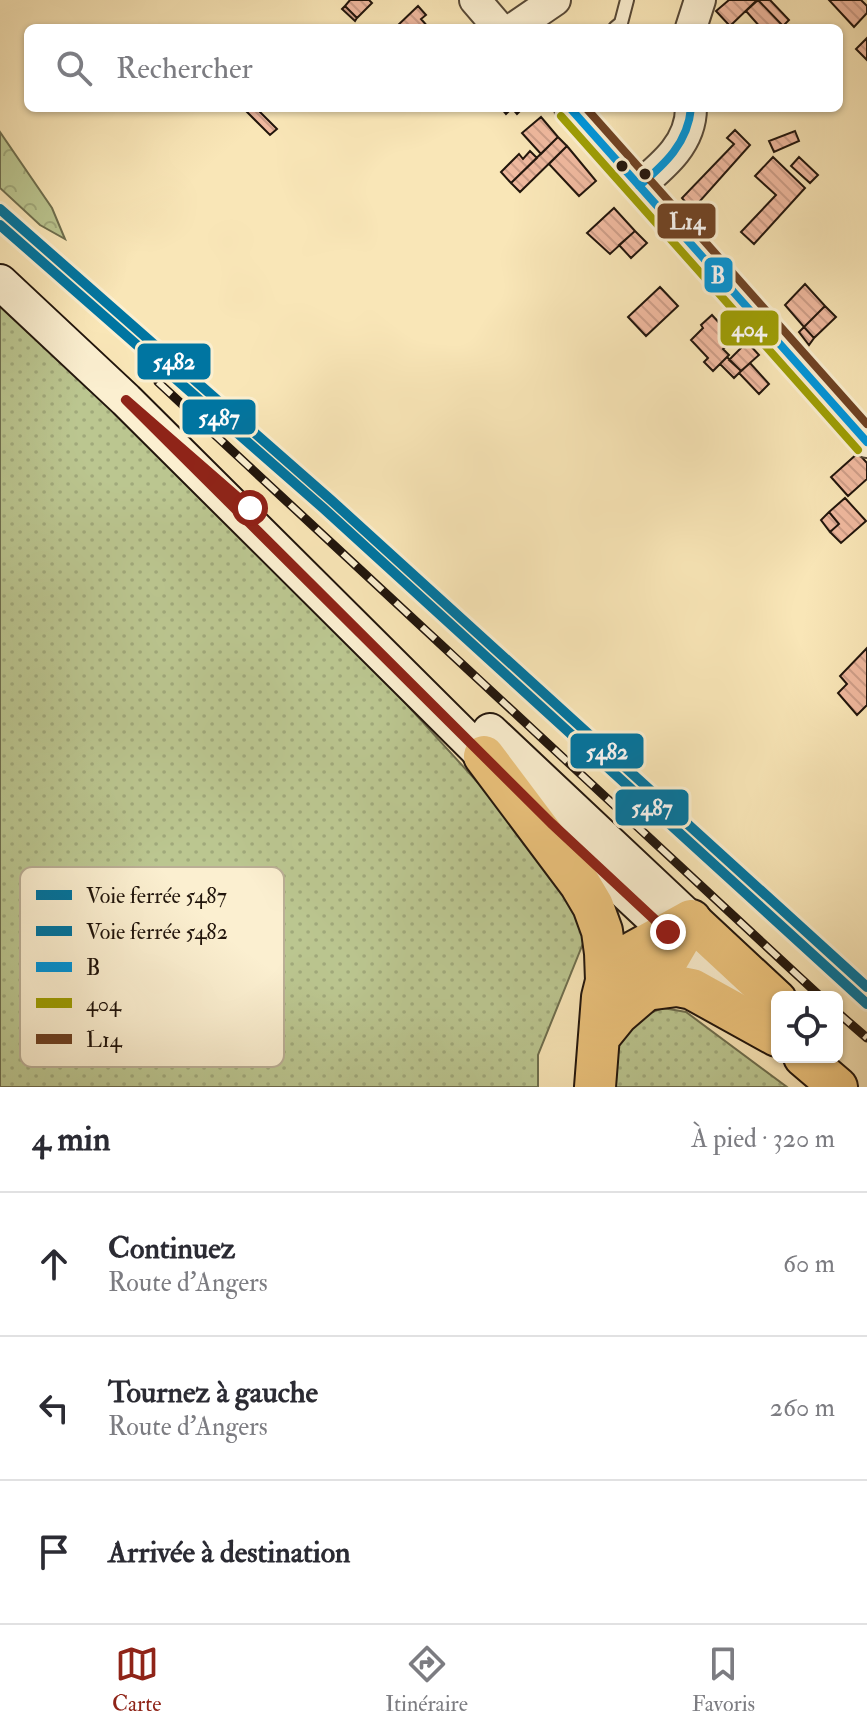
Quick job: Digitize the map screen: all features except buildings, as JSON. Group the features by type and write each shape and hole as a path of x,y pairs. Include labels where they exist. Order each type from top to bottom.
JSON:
{"highway":[{"path":"484,756 580,884 593,906 602,931 606,981 595,1087"},
{"path":"606,981 635,951 679,931"},
{"path":"601,1035 618,1014 646,990 679,931"},
{"path":"646,990 677,986 692,989 771,1032"}],"main road":[{"path":"0,282 126,400 484,756 679,931 771,996"},
{"path":"126,400 250,508 679,931 771,1029"},
{"path":"810,1063 838,1087"},
{"path":"843,1063 867,1085"}],"street":[{"path":"475,0 496,24"},
{"path":"520,24 555,0"},
{"path":"692,24 700,0"},
{"path":"574,112 867,442"},
{"path":"639,186 677,149 687,134 690,112"}],"lane":[{"path":"620,24 627,0"}],"green space":[{"path":"0,132 52,208 65,239 40,225 0,188"},
{"path":"0,301 326,616 491,797 576,903 584,941 538,1055 538,1087 0,1087"},
{"path":"663,1008 686,1012 787,1087 610,1087 622,1037 637,1021"}],"railway":[{"path":"158,382 815,991"},
{"path":"843,1017 867,1038"}],"rail line":[{"name":"5482","path":"0,209 331,500 867,987"},
{"name":"5487","path":"0,225 323,508 867,1004"}],"transit line":[{"name":"B","path":"574,112 867,442"},
{"name":"L14","path":"590,112 867,424"},
{"name":"B","path":"639,186 674,152 685,132 690,112"},
{"name":"404","path":"561,116 858,450"}],"route":[{"path":"250,508 126,400 551,823 668,932"}]}
